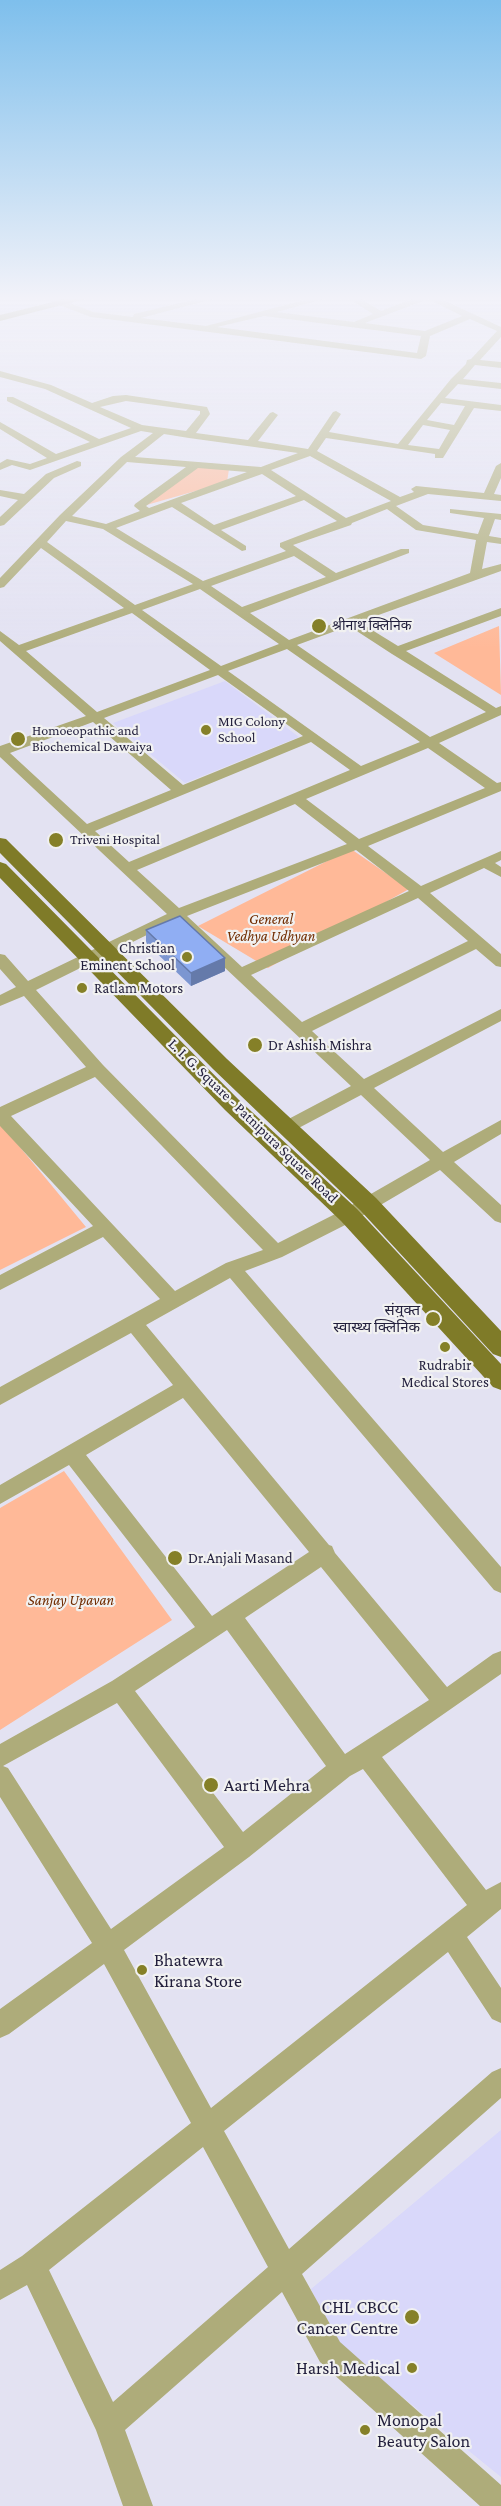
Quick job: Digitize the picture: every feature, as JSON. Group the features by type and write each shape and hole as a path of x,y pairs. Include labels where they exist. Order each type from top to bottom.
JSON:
{"main road":[{"name":"L. I. G. Square - Patnipura Square Road","path":"0,843 232,1104 350,1215 501,1380"},
{"name":"L. I. G. Square - Patnipura Square Road","path":"0,868 220,1064 368,1204 501,1347"}],"street":[{"path":"36,415 99,443"},
{"path":"112,415 140,428 311,452 401,502"},
{"path":"189,435 204,415"},
{"path":"251,443 273,415"},
{"path":"107,527 311,452 335,415"},
{"path":"401,447 426,415"},
{"path":"322,434 440,454 465,415"},
{"path":"420,422 456,428"},
{"path":"0,425 56,459"},
{"path":"30,467 140,428"},
{"path":"0,585 64,517 125,459 162,431"},
{"path":"125,459 263,470 346,522"},
{"path":"0,523 50,476 89,460"},
{"path":"0,467 11,461 50,476"},
{"path":"148,512 139,506 195,465"},
{"path":"487,497 501,466"},
{"path":"370,484 501,498"},
{"path":"336,578 284,545 428,490"},
{"path":"0,493 26,498"},
{"path":"213,529 303,497"},
{"path":"173,503 242,548"},
{"path":"390,506 420,528 501,541"},
{"path":"454,511 496,516 482,538 475,575"},
{"path":"64,517 107,527 202,585 498,787"},
{"path":"41,543 360,771"},
{"path":"241,612 405,551"},
{"path":"17,650 295,552"},
{"path":"501,567 0,751 242,973 300,1030 501,1216"},
{"path":"396,651 500,614"},
{"path":"349,621 497,711"},
{"path":"0,635 180,790"},
{"path":"126,869 430,742 497,711"},
{"path":"84,830 313,737"},
{"path":"0,1001 99,955 178,914 357,845 498,787"},
{"path":"296,798 421,893 501,962"},
{"path":"242,973 501,855"},
{"path":"484,862 501,873"},
{"path":"300,1030 478,942"},
{"path":"0,959 97,1069 276,1252"},
{"path":"287,1127 501,1014"},
{"path":"97,1069 0,1114 173,1301"},
{"path":"0,1397 232,1268 276,1252 350,1215 501,1126"},
{"path":"0,1283 105,1228"},
{"path":"232,1268 501,1583"},
{"path":"133,1323 325,1553 445,1702"},
{"path":"0,1495 186,1387"},
{"path":"72,1453 210,1630"},
{"path":"0,1756 120,1689 325,1553"},
{"path":"230,1616 342,1768"},
{"path":"0,2025 241,1849 342,1768 366,1755 445,1702 501,1661"},
{"path":"120,1689 241,1849"},
{"path":"0,2286 32,2266 492,1901 366,1755"},
{"path":"0,1776 108,1946 330,2352 501,2505"},
{"path":"450,1934 501,2010"},
{"path":"109,2425 501,2081"},
{"path":"32,2266 109,2425 138,2506"}],"shaded area":[{"name":"MIG Colony School","path":"225,681 299,737 185,783 113,723"},
{"name":"CHL CBCC Cancer Centre","path":"501,2130 501,2477 337,2344 311,2289"}],"green space":[{"path":"195,467 229,469 227,482 143,506"},
{"path":"499,626 501,695 434,653"},
{"name":"General Vedhya Udhyan","path":"351,849 409,889 268,968 198,926"},
{"path":"0,1123 86,1227 0,1270"},
{"name":"Sanjay Upavan","path":"64,1471 172,1620 0,1730 0,1508"}],"building":[{"path":"180,916 225,958 191,973 146,930"}],"place":[{"name":"श्रीनाथ क्लिनिक","path":"319,626"},
{"name":"MIG Colony School","path":"206,730"},
{"name":"Homoeopathic and Biochemical Dawaiya","path":"18,739"},
{"name":"Triveni Hospital","path":"56,840"},
{"name":"Christian Eminent School","path":"187,957"},
{"name":"Ratlam Motors","path":"82,988"},
{"name":"Dr Ashish Mishra","path":"255,1045"},
{"name":"संयुक्त स्वास्थ्य क्लिनिक","path":"433,1319"},
{"name":"Rudrabir Medical Stores","path":"445,1347"},
{"name":"Dr.Anjali Masand","path":"175,1558"},
{"name":"Aarti Mehra","path":"211,1785"},
{"name":"Bhatewra Kirana Store","path":"142,1970"},
{"name":"CHL CBCC Cancer Centre","path":"412,2317"},
{"name":"Harsh Medical","path":"412,2368"},
{"name":"Monopal Beauty Salon","path":"365,2430"}]}
